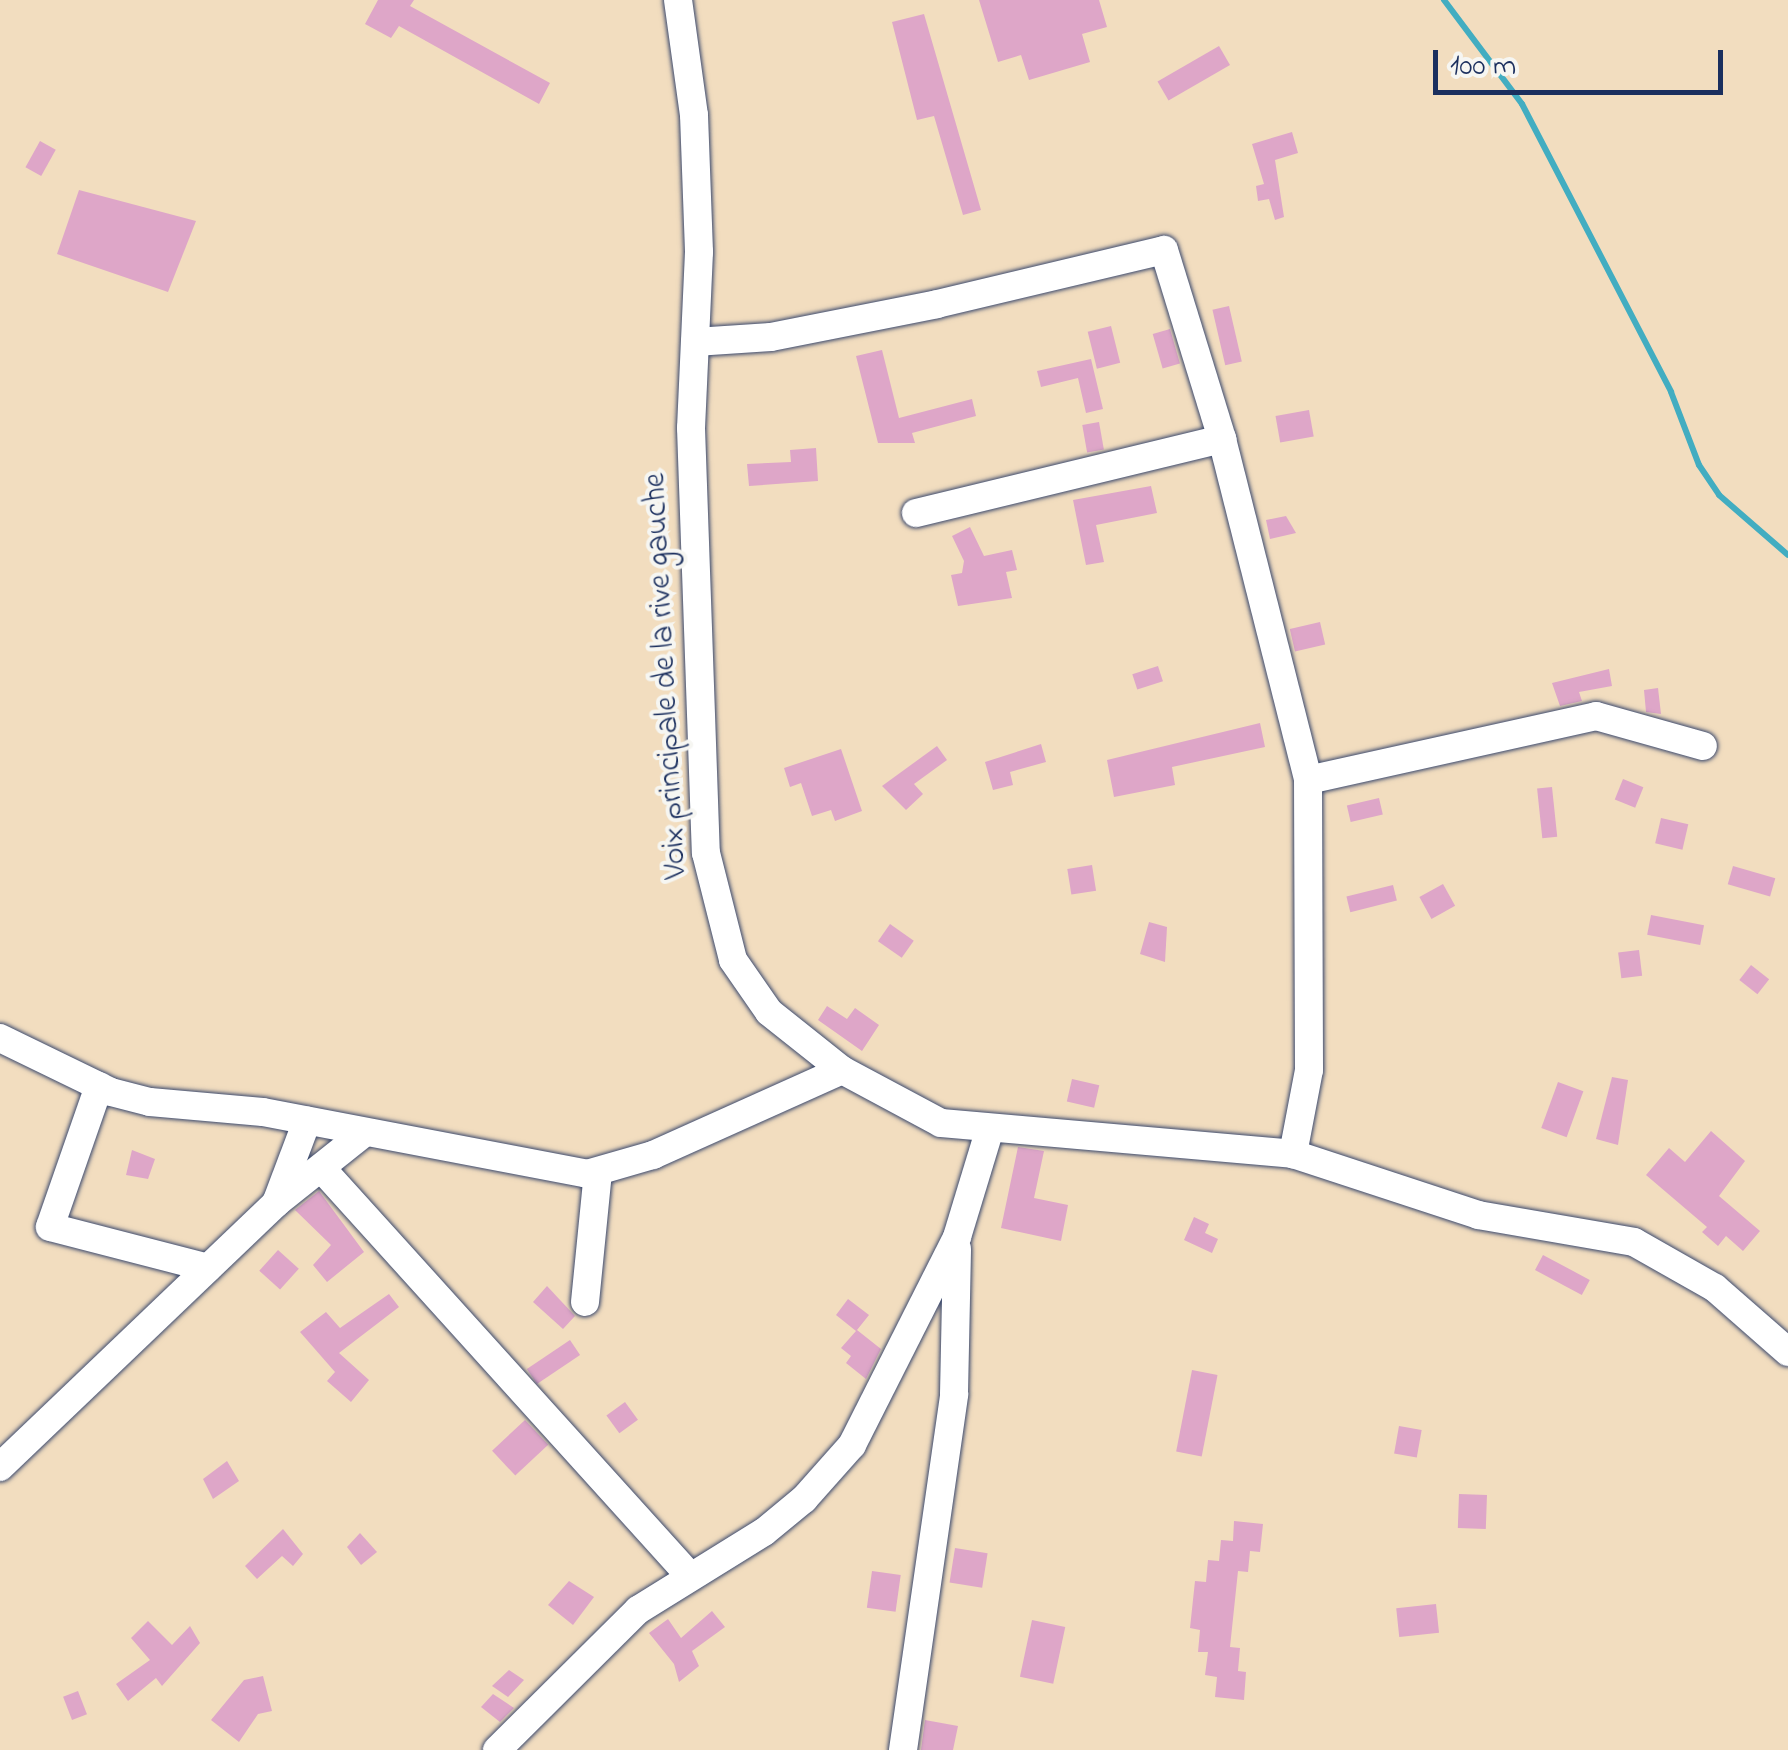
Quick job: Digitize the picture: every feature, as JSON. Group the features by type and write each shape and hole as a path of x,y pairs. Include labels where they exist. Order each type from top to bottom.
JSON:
{"street":[{"name":"Voix principale de la rive gauche","path":"678,0 694,115 692,514 711,886 734,960 769,1012 842,1070 941,1123 989,1132 1293,1154 1478,1214 1634,1242 1715,1288 1788,1352"},
{"path":"695,342 770,336 937,304 1164,250 1222,439 1308,780 1309,1070 1293,1154"},
{"path":"916,513 1222,439"},
{"path":"1308,780 1596,716 1703,746"},
{"path":"0,1038 99,1086 150,1102 307,1121 550,1171 598,1172 653,1155 842,1070"},
{"path":"99,1086 50,1227 208,1268"},
{"path":"276,1202 307,1121"},
{"path":"497,1750 638,1610 778,1521 852,1446 958,1237 989,1132"},
{"path":"1,1464 276,1202 323,1170 364,1133"},
{"path":"323,1170 690,1576"},
{"path":"585,1302 598,1172"},
{"path":"902,1750 954,1394 958,1237"}],"building":[{"path":"378,0 414,0 410,6 550,83 539,104 399,26 391,38 365,24"},
{"path":"979,0 1099,0 1107,27 1082,34 1090,62 1029,80 1021,55 998,62"},
{"path":"924,14 981,210 963,215 934,116 917,120 892,22"},
{"path":"1219,46 1230,65 1169,101 1158,82"},
{"path":"1292,132 1298,153 1275,160 1284,217 1275,220 1269,199 1258,201 1256,186 1264,184 1252,144"},
{"path":"40,141 56,150 41,176 25,167"},
{"path":"79,190 196,221 168,292 57,254"},
{"path":"1229,306 1242,362 1225,365 1212,310"},
{"path":"1111,326 1120,363 1097,369 1088,332"},
{"path":"1170,329 1180,364 1163,369 1153,334"},
{"path":"882,350 899,418 972,399 976,416 912,433 915,443 878,443 856,356"},
{"path":"1091,359 1103,409 1086,413 1078,378 1041,387 1037,371"},
{"path":"1309,410 1314,437 1280,442 1276,416"},
{"path":"1099,422 1104,450 1087,453 1082,425"},
{"path":"816,448 818,481 749,486 747,464 791,462 790,450"},
{"path":"1151,486 1157,513 1096,525 1104,562 1086,565 1073,500"},
{"path":"1286,516 1296,533 1270,539 1266,520"},
{"path":"970,527 984,556 1012,550 1017,570 1006,572 1012,598 958,606 951,575 962,573 964,561 952,536"},
{"path":"1320,622 1325,644 1295,651 1290,629"},
{"path":"1158,666 1163,681 1137,690 1132,674"},
{"path":"1609,669 1612,686 1579,692 1582,701 1560,706 1552,683"},
{"path":"1658,688 1661,714 1646,712 1644,690"},
{"path":"1260,723 1265,747 1172,767 1175,785 1114,797 1107,760"},
{"path":"1041,744 1046,762 1010,772 1013,785 993,790 985,762"},
{"path":"937,746 947,760 914,784 923,794 906,810 882,786"},
{"path":"841,749 862,811 835,821 831,810 812,816 801,783 790,787 784,768"},
{"path":"1623,779 1643,787 1635,808 1615,799"},
{"path":"1552,787 1557,837 1542,838 1537,789"},
{"path":"1379,798 1383,815 1351,822 1347,805"},
{"path":"1661,818 1688,824 1682,850 1655,843"},
{"path":"1092,865 1096,891 1071,895 1067,869"},
{"path":"1733,866 1775,878 1770,896 1728,884"},
{"path":"1443,884 1455,906 1432,919 1419,897"},
{"path":"1393,885 1397,901 1350,912 1346,897"},
{"path":"1651,915 1704,925 1700,945 1647,935"},
{"path":"1149,922 1167,927 1165,962 1140,954"},
{"path":"890,924 914,941 902,958 878,941"},
{"path":"1639,950 1642,976 1621,978 1618,953"},
{"path":"1751,965 1769,979 1757,994 1739,980"},
{"path":"827,1006 847,1019 855,1008 879,1025 862,1051 818,1020"},
{"path":"1612,1077 1628,1080 1618,1145 1596,1139"},
{"path":"1072,1079 1099,1085 1094,1108 1067,1101"},
{"path":"1558,1082 1583,1091 1567,1137 1541,1128"},
{"path":"1711,1131 1745,1161 1719,1196 1760,1231 1743,1251 1726,1236 1718,1246 1702,1232 1707,1227 1646,1175 1669,1148 1685,1162"},
{"path":"1018,1147 1044,1151 1034,1198 1068,1205 1061,1241 1001,1228"},
{"path":"132,1150 155,1159 148,1179 126,1175"},
{"path":"319,1191 364,1252 327,1282 313,1265 331,1245 295,1210"},
{"path":"1194,1217 1209,1224 1205,1233 1218,1239 1212,1253 1184,1240"},
{"path":"278,1250 299,1269 280,1290 259,1271"},
{"path":"1543,1255 1590,1280 1582,1295 1535,1270"},
{"path":"547,1286 575,1316 563,1329 533,1302"},
{"path":"389,1294 399,1307 339,1353 369,1380 351,1402 327,1381 335,1372 300,1332 326,1312 340,1328"},
{"path":"848,1299 869,1315 857,1330 881,1349 866,1379 846,1363 851,1356 841,1348 856,1331 836,1315"},
{"path":"570,1340 580,1355 537,1384 527,1369"},
{"path":"1192,1370 1218,1375 1202,1456 1176,1451"},
{"path":"625,1402 638,1420 619,1433 606,1416"},
{"path":"525,1420 548,1445 515,1476 492,1451"},
{"path":"1399,1426 1422,1430 1417,1458 1394,1454"},
{"path":"227,1461 239,1481 213,1499 203,1479"},
{"path":"1459,1494 1487,1495 1486,1529 1458,1528"},
{"path":"1234,1521 1263,1524 1260,1552 1250,1551 1248,1572 1238,1571 1230,1647 1240,1648 1238,1671 1246,1672 1244,1700 1215,1697 1217,1677 1205,1675 1208,1652 1198,1652 1200,1630 1190,1628 1195,1581 1206,1582 1208,1560 1219,1561 1221,1540 1233,1541"},
{"path":"283,1529 303,1554 293,1566 282,1556 257,1579 245,1566"},
{"path":"360,1533 377,1552 361,1565 347,1547"},
{"path":"955,1548 988,1553 982,1588 950,1583"},
{"path":"872,1571 901,1575 896,1612 867,1608"},
{"path":"569,1581 594,1597 573,1625 548,1605"},
{"path":"1436,1604 1439,1633 1399,1637 1396,1608"},
{"path":"712,1611 725,1627 692,1651 699,1666 679,1682 674,1664 649,1633 668,1619 681,1638"},
{"path":"1032,1620 1065,1627 1053,1684 1020,1677"},
{"path":"148,1621 172,1645 190,1626 200,1643 162,1686 156,1678 128,1701 116,1684 150,1660 131,1638"},
{"path":"509,1670 524,1680 508,1697 492,1686"},
{"path":"263,1676 272,1711 258,1714 239,1742 211,1720 244,1680"},
{"path":"78,1691 87,1714 72,1720 63,1697"},
{"path":"493,1694 514,1708 500,1722 481,1707"},
{"path":"925,1720 958,1726 953,1750 921,1750"}],"waterway":[{"path":"1444,0 1522,104 1671,392 1699,465 1719,495 1788,555"}]}
